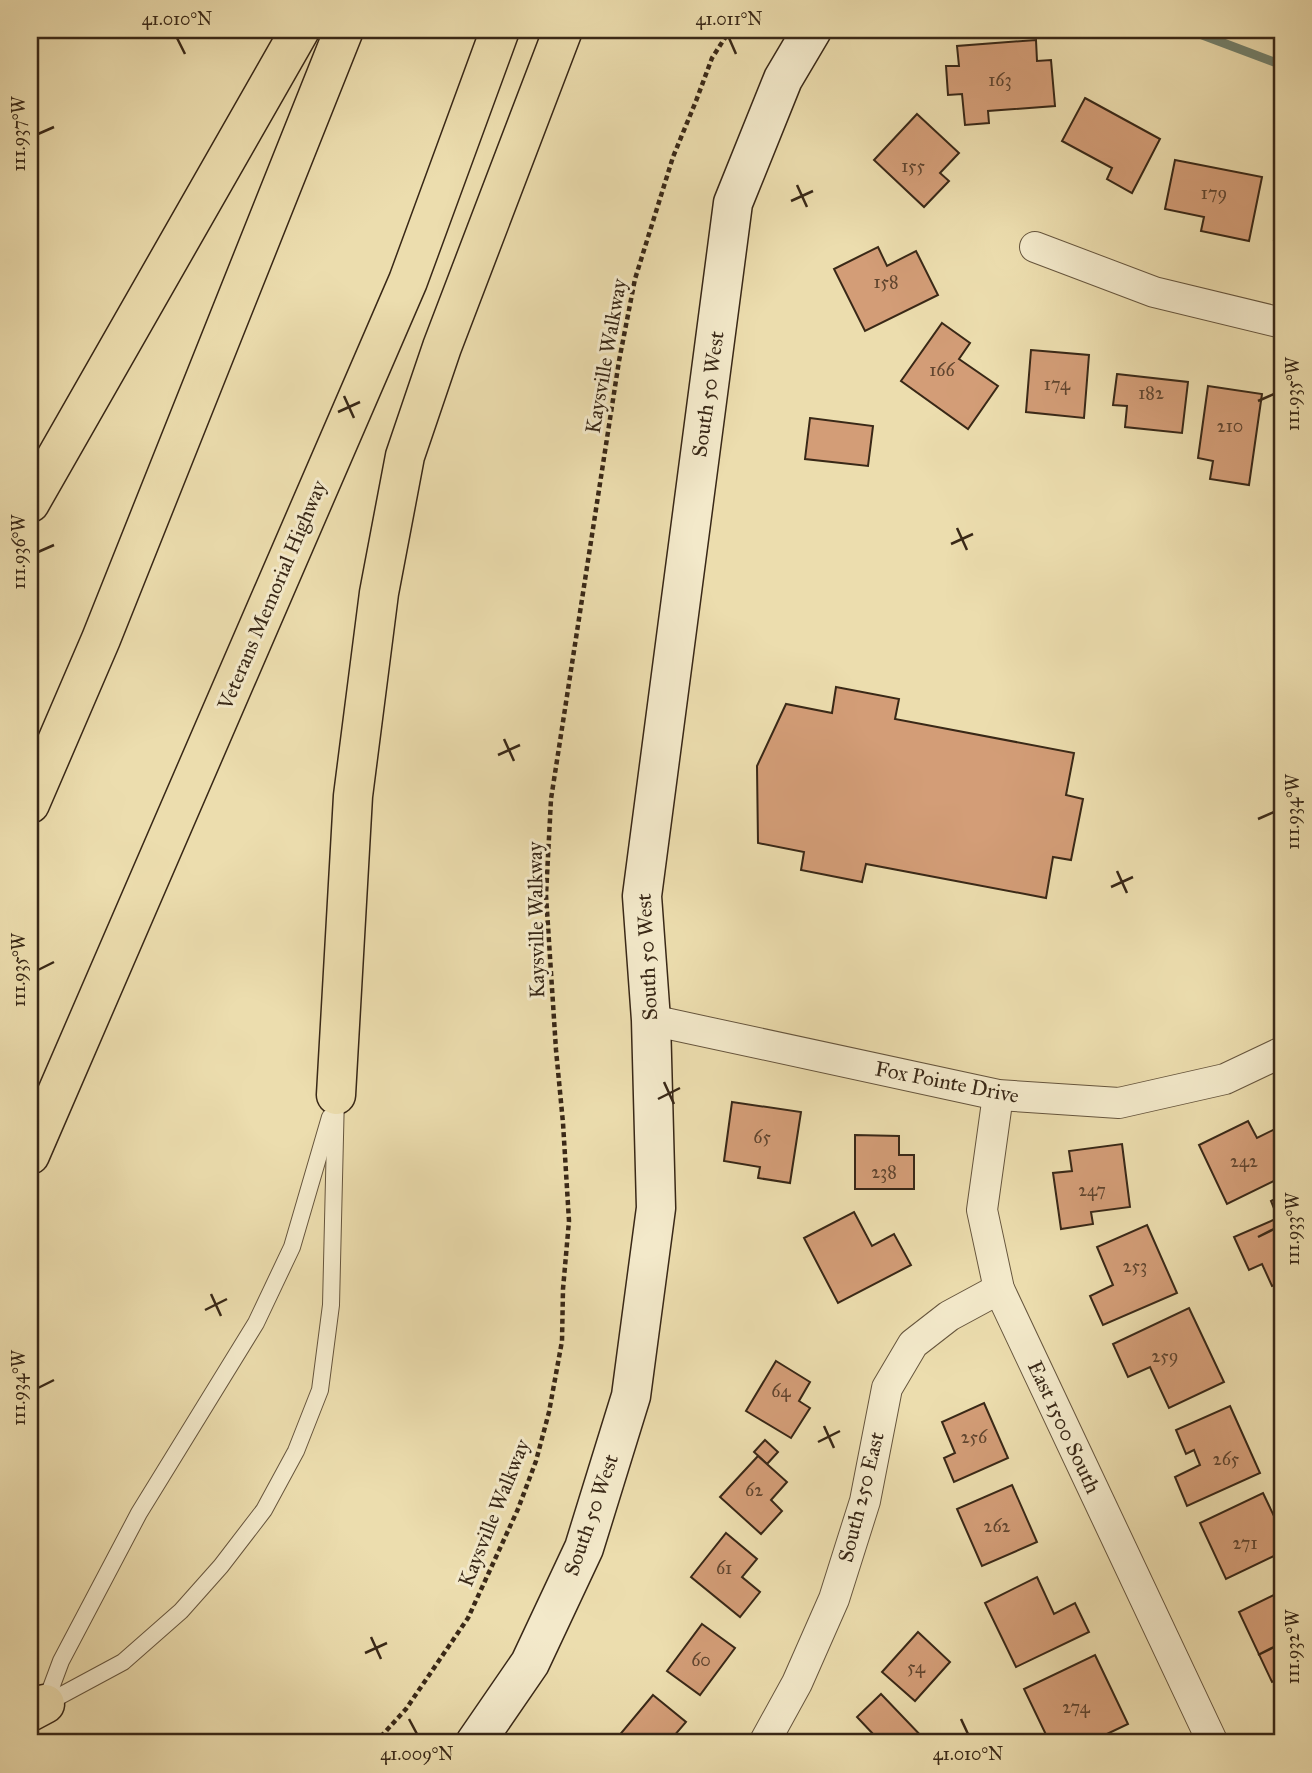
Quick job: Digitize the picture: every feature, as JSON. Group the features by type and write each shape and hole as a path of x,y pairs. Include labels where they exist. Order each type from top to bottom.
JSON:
{"highway":[{"path":"30,503 300,30"},
{"path":"30,804 106,626 344,30"},
{"name":"Veterans Memorial Highway","path":"30,1155 408,281 500,30"},
{"path":"336,1096 353,796 379,593 405,456 442,347 563,30"}],"street":[{"name":"South 50 West","path":"475,1743 530,1663 583,1548 631,1396 656,1208 650,1020 642,896 733,203 783,79 812,30"},
{"path":"1035,247 1154,292 1282,323"},
{"name":"Fox Pointe Drive","path":"650,1020 998,1095 1119,1103 1224,1079 1282,1052"},
{"name":"East 1500 South","path":"998,1095 982,1210 999,1289 1213,1743"},
{"name":"South 250 East","path":"764,1743 797,1683 834,1599 865,1501 887,1388 912,1344 948,1316 999,1289"}],"lane":[{"path":"37,1708 122,1662 181,1611 264,1510 296,1451 320,1390 331,1305 336,1096"},
{"path":"37,1708 139,1513 256,1323 292,1247 336,1096"}],"path":[{"name":"Kaysville Walkway","path":"375,1743 406,1709 468,1618 518,1509 536,1461 549,1412 562,1340 569,1221 546,895 551,799 619,361 635,279 673,157 712,58 730,30"}],"building":[{"path":"1036,40 1037,61 1051,60 1055,106 988,111 989,123 965,125 962,94 948,95 946,66 959,66 957,46"},
{"path":"1085,98 1160,139 1132,193 1107,179 1112,168 1062,141"},
{"path":"917,114 959,153 940,173 949,181 924,207 874,160"},
{"path":"1175,160 1262,177 1249,241 1201,231 1204,217 1165,209"},
{"path":"1282,184 1282,241 1274,240"},
{"path":"878,247 887,266 916,251 938,295 865,331 834,269"},
{"path":"942,323 970,343 959,359 998,386 968,429 901,381"},
{"path":"1031,350 1089,355 1084,418 1026,412"},
{"path":"1117,374 1188,382 1182,433 1125,427 1127,406 1113,405"},
{"path":"1208,386 1262,394 1249,485 1210,479 1213,461 1198,458"},
{"path":"810,418 873,426 868,466 805,459"},
{"path":"836,687 899,699 895,719 1074,753 1066,795 1083,799 1071,860 1053,857 1046,898 866,864 862,882 801,870 804,852 758,843 757,766 786,704 832,713"},
{"path":"732,1102 801,1112 790,1183 758,1178 760,1167 724,1161"},
{"path":"1248,1121 1257,1138 1277,1128 1282,1138 1282,1177 1227,1204 1199,1145"},
{"path":"855,1135 899,1136 899,1155 914,1155 914,1189 855,1189"},
{"path":"1122,1144 1130,1207 1091,1212 1093,1224 1061,1229 1053,1173 1072,1171 1069,1151"},
{"path":"1282,1196 1282,1282 1272,1286 1262,1264 1249,1270 1234,1237 1278,1218 1271,1201"},
{"path":"854,1212 872,1246 894,1234 911,1265 838,1303 804,1238"},
{"path":"1147,1225 1177,1293 1103,1325 1090,1296 1113,1285 1097,1247"},
{"path":"1189,1308 1224,1382 1169,1408 1150,1367 1128,1377 1113,1344"},
{"path":"776,1361 810,1382 799,1401 810,1408 791,1438 746,1411"},
{"path":"984,1403 1008,1458 954,1482 944,1458 955,1453 942,1422"},
{"path":"1230,1406 1260,1473 1187,1506 1175,1477 1200,1465 1194,1450 1186,1454 1176,1430"},
{"path":"765,1440 778,1452 767,1464 754,1452"},
{"path":"758,1456 787,1482 771,1500 782,1511 761,1534 720,1497"},
{"path":"1012,1485 1037,1542 982,1566 957,1509"},
{"path":"1263,1493 1282,1533 1282,1552 1226,1579 1200,1523"},
{"path":"726,1533 757,1559 742,1577 760,1592 740,1617 691,1577"},
{"path":"1037,1577 1054,1614 1075,1603 1089,1632 1016,1667 985,1603"},
{"path":"1282,1591 1282,1677 1272,1682 1239,1612"},
{"path":"702,1624 735,1648 700,1695 667,1671"},
{"path":"918,1632 950,1662 915,1701 882,1672"},
{"path":"1095,1655 1128,1724 1088,1743 1050,1743 1024,1689"},
{"path":"881,1694 926,1741 924,1743 868,1743 875,1736 857,1717"},
{"path":"653,1695 686,1722 668,1743 624,1743 617,1738"}],"waterway":[{"path":"1189,30 1282,65"}]}
